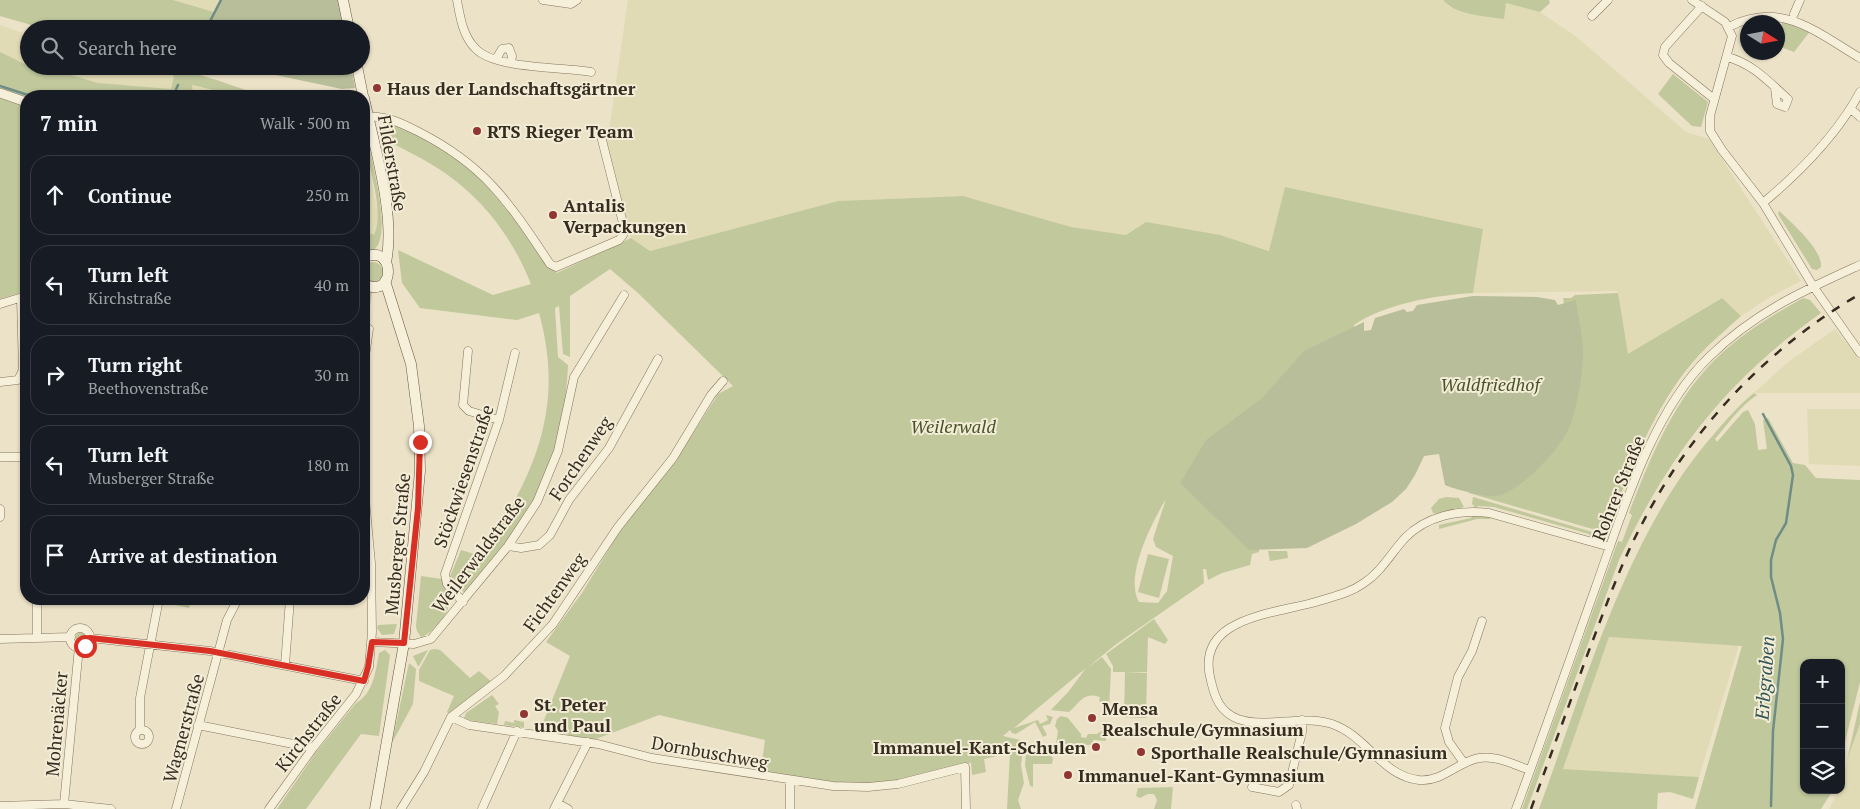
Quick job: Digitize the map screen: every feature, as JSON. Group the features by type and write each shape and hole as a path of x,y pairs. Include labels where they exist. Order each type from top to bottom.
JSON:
{"main road":[{"path":"343,0 347,20"},
{"name":"Filderstraße","path":"359,75 362,90"},
{"name":"Filderstraße","path":"370,127 384,194 388,234 386,262 389,272 385,281"},
{"name":"Filderstraße","path":"376,256 388,234"},
{"path":"370,256 376,256 386,262"},
{"path":"370,285 385,281"},
{"name":"Musberger Straße","path":"375,809 404,643 418,508 420,442 411,364 404,334 394,313 385,281"},
{"name":"Musberger Straße","path":"370,286 394,313"}],"street":[{"path":"457,0 463,26 472,45 481,54 511,63 591,72"},
{"path":"543,0 560,1 570,4 577,0"},
{"path":"1592,16 1608,0"},
{"path":"1692,0 1720,17 1729,27 1732,36 1710,116 1710,131 1763,203 1813,286 1860,353"},
{"path":"1794,14 1800,0"},
{"path":"1702,6 1665,47 1663,54 1675,69 1714,99"},
{"path":"1729,27 1758,12 1771,11 1794,14 1860,58"},
{"path":"496,59 502,49 509,48 512,56 511,63"},
{"path":"1727,57 1750,66 1775,88"},
{"path":"1763,203 1803,166 1850,109 1860,92"},
{"path":"0,93 20,100"},
{"path":"1850,109 1860,117"},
{"path":"370,117 380,117 400,123 440,143 469,163 506,199 550,264 556,267 619,240 623,235 624,227 601,136"},
{"name":"Rohrer Straße","path":"1516,809 1640,468 1670,410 1696,372 1714,352 1750,321 1813,286 1860,265"},
{"name":"Weilerwaldstraße","path":"372,642 421,643 431,639 508,546 533,509 548,479 561,440 577,371 624,295"},
{"path":"0,304 20,298"},
{"path":"468,351 463,405 469,411 499,420"},
{"name":"Stöckwiesenstraße","path":"463,602 447,584 445,574 499,420 515,353"},
{"name":"Forchenweg","path":"508,546 521,548 539,545 548,538 569,500 609,448 658,359"},
{"path":"0,382 18,380 20,376"},
{"name":"Fichtenweg","path":"401,809 427,767 451,717 504,676 553,624 618,527 673,458 711,395 723,381"},
{"path":"0,457 20,457"},
{"path":"0,510 0,517"},
{"path":"1530,770 1489,758 1464,763 1437,778 1417,779 1398,774 1349,732 1325,722 1302,720 1248,722 1230,716 1215,698 1210,678 1209,662 1213,646 1220,634 1240,622 1349,592 1380,570 1410,534 1431,521 1452,514 1468,511 1489,512 1610,547"},
{"name":"Kirchstraße","path":"269,809 364,681 372,642 370,552"},
{"path":"37,605 37,637"},
{"path":"140,730 140,698 158,605"},
{"name":"Wagnerstraße","path":"176,809 227,620 235,605"},
{"path":"285,665 290,605"},
{"path":"1464,763 1450,742 1445,728 1458,676 1472,651 1482,621"},
{"path":"82,628 88,632 90,638 85,646 79,647 73,644 71,637 73,631 82,628"},
{"path":"0,639 71,637"},
{"path":"90,638 151,643 218,653 364,681"},
{"name":"Mohrenäcker","path":"64,804 79,647"},
{"name":"Dornbuschweg","path":"451,717 469,724 588,742 652,758 790,781 846,787 883,786 928,778 965,766 966,809"},
{"path":"1252,786 1278,792 1289,785 1302,732 1302,720"},
{"path":"198,725 313,748"},
{"path":"482,809 517,731"},
{"path":"568,809 556,806 588,742"},
{"path":"790,781 790,809"},
{"path":"0,806 64,804 111,809"}],"shaded area":[{"path":"173,0 220,0 214,12"},
{"path":"628,0 1443,0 1448,6 1475,14 1503,18 1506,3 1540,12 1578,38 1686,132 1709,139 1801,281 1770,297 1741,316 1721,298 1628,355 1617,291 1473,293 1483,229 1285,187 1270,251 1220,235 1126,235 1071,227 963,196 838,201 650,251 631,238 605,141 609,130"},
{"path":"0,25 20,32 20,61 0,52"},
{"path":"69,75 174,76 171,89 140,88 98,83"},
{"path":"191,85 212,90 192,90"},
{"path":"370,172 378,213 378,227 374,235 370,233"},
{"path":"1835,329 1860,360 1860,393 1754,393 1788,362"},
{"path":"1807,409 1860,409 1860,466 1809,464"},
{"path":"1609,637 1739,645 1699,777 1563,769"},
{"path":"1860,724 1860,809 1829,809 1837,794 1845,794 1847,760"}],"green space":[{"path":"0,0 173,0 214,12 210,20 20,20 20,22 0,16"},
{"path":"220,0 340,0 343,20 210,20"},
{"path":"1443,0 1549,0 1550,3 1540,12 1506,3 1504,19 1463,12 1448,5"},
{"path":"1785,18 1811,30 1794,52 1785,49"},
{"path":"0,52 20,62 20,75 71,75 98,83 171,89 174,76 171,75 198,75 246,90 213,90 192,85 192,90 20,90 20,97 0,89"},
{"path":"1673,74 1708,102 1701,127 1692,126 1658,94"},
{"path":"276,75 353,75 355,88 342,89"},
{"path":"0,97 20,105 20,293 0,299"},
{"name":"Weilerwald","path":"385,118 399,123 477,169 557,273 631,238 650,251 838,201 963,196 1071,227 1126,235 1146,222 1220,235 1269,251 1285,187 1483,229 1473,293 1427,298 1395,306 1380,311 1354,325 1355,351 1254,472 1259,552 1252,554 1250,565 1222,573 1208,580 1206,569 1203,569 1204,583 1115,645 1087,668 1102,657 1111,669 1109,709 1099,701 1100,697 1090,696 1082,699 1069,712 1051,710 1069,691 1086,668 1014,728 1038,720 1040,724 1048,720 1046,715 1053,717 1050,724 1042,726 1047,735 1043,737 1035,722 1016,734 1010,730 1003,736 1024,741 1021,765 1024,783 1018,800 1021,809 1007,809 1010,753 984,759 986,772 972,775 971,762 965,767 868,787 760,776 765,740 659,715 588,742 542,725 570,656 546,642 582,593 618,534 680,454 718,394 733,386 638,293 610,269 570,296 570,357 563,354 559,306 555,308 558,357 568,365 562,424 555,453 545,481 529,511 498,554 465,593 449,579 461,550 481,556 516,498 540,441 546,412 549,381 546,348 539,313 517,320 420,308 402,283 398,250 493,295 531,284 524,267 506,236 473,196 445,173 381,137","holes":["1166,499 1153,539 1156,547 1173,556 1167,591 1158,603 1139,602 1135,591 1137,564 1147,535"]},
{"path":"370,150 381,210 382,226 380,240 374,250 370,251 370,233 374,235 377,226 376,194 370,168"},
{"path":"1779,211 1812,245 1820,260 1821,267 1817,270 1812,269 1778,214"},
{"path":"370,262 377,262 383,268 383,276 377,282 370,282"},
{"path":"1618,293 1628,354 1722,298 1741,316 1699,355 1669,395 1634,463 1606,533 1469,493 1464,482 1566,315 1563,298 1571,298 1575,295"},
{"name":"Waldfriedhof","path":"1473,296 1537,297 1555,300 1558,305 1576,300 1582,336 1583,357 1582,373 1572,420 1568,430 1552,454 1518,486 1496,496 1456,489 1445,485 1439,454 1424,456 1406,489 1392,502 1356,524 1307,548 1249,550 1180,483 1206,440 1262,398 1304,351 1364,322 1364,331 1371,330 1375,318 1404,309 1407,312 1413,311 1417,305"},
{"path":"1803,298 1810,300 1821,313 1787,339 1728,393 1680,454 1638,522 1619,560 1527,809 1522,809 1618,541 1622,542 1632,515 1629,513 1636,494 1661,437 1682,401 1717,357 1752,329"},
{"path":"1754,393 1757,395 1745,404 1715,439 1717,442 1743,412 1748,410 1755,424 1758,450 1767,449 1763,420 1768,418 1793,463 1805,465 1816,478 1860,480 1860,682 1845,742 1845,659 1800,659 1800,794 1830,794 1821,809 1695,809 1742,646 1609,637 1563,769 1699,777 1693,799 1670,792 1658,793 1657,809 1539,809 1591,662 1632,564 1656,517 1683,474 1738,407"},
{"path":"1446,497 1459,498 1464,507 1438,514 1433,513 1431,508 1439,499"},
{"path":"1473,497 1606,536 1604,542 1592,539 1589,534 1494,507 1478,506 1476,508 1472,504"},
{"path":"1473,515 1491,517 1490,519 1477,519 1439,529 1439,525 1471,518"},
{"path":"1268,551 1287,551 1288,558 1270,561"},
{"path":"1148,554 1169,559 1159,598 1138,592"},
{"path":"421,576 442,579 449,603 446,613 437,625 421,637 416,626"},
{"path":"176,605 190,605 189,608"},
{"path":"1154,619 1168,640 1165,644 1148,637 1147,672 1113,672 1113,666 1106,654"},
{"path":"397,624 394,634 382,635 377,628 378,625"},
{"path":"79,633 83,633 86,638 85,642 79,643 76,640 76,636"},
{"path":"385,650 390,655 379,736 361,734 306,809 277,809 317,751 356,703 366,694 373,681 379,653"},
{"path":"428,650 419,666 418,666 413,656"},
{"path":"430,650 440,650 470,678 479,671 493,683 450,715 447,712 454,696 419,681 419,670"},
{"path":"409,663 416,669 413,704 392,743"},
{"path":"1125,672 1147,673 1146,718 1124,717"},
{"path":"492,695 499,704 495,706 499,712 497,724 464,718 466,713"},
{"path":"1860,702 1860,724 1847,760"},
{"path":"1061,716 1068,718 1081,734 1081,737 1086,738 1088,734 1097,734 1103,730 1106,734 1106,741 1093,740 1093,745 1062,744 1059,747 1056,744 1058,731 1055,726 1057,719"},
{"path":"514,720 524,722 524,728 504,725 505,721 514,723"},
{"path":"1033,749 1036,752 1050,755 1053,758 1052,764 1033,764 1033,787 1030,786 1025,765 1026,754"},
{"path":"1173,787 1171,809 1154,809 1157,800 1154,794 1148,794 1140,798 1136,796 1138,788"}],"waterway":[{"path":"211,20 221,0"},
{"path":"176,90 178,85"},
{"path":"0,86 20,92"},
{"name":"Erbgraben","path":"1763,414 1791,466 1793,475 1786,523 1776,540 1771,560 1771,577 1780,613 1783,639 1773,731 1771,806"}],"railway":[{"path":"1531,809 1613,587 1634,540 1662,489 1708,424 1763,365 1826,315 1860,294"}],"place":[{"name":"Haus der Landschaftsgärtner","path":"377,88"},
{"name":"RTS Rieger Team","path":"477,131"},
{"name":"Antalis Verpackungen","path":"553,215"},
{"name":"St. Peter und Paul","path":"524,714"},
{"name":"Mensa Realschule/Gymnasium","path":"1092,718"},
{"name":"Immanuel-Kant-Schulen","path":"1096,747"},
{"name":"Sporthalle Realschule/Gymnasium","path":"1141,752"},
{"name":"Immanuel-Kant-Gymnasium","path":"1068,775"}],"route":[{"path":"85,646 90,638 151,643 210,651 357,678 364,681 372,642 404,643 418,508 420,442"}]}
